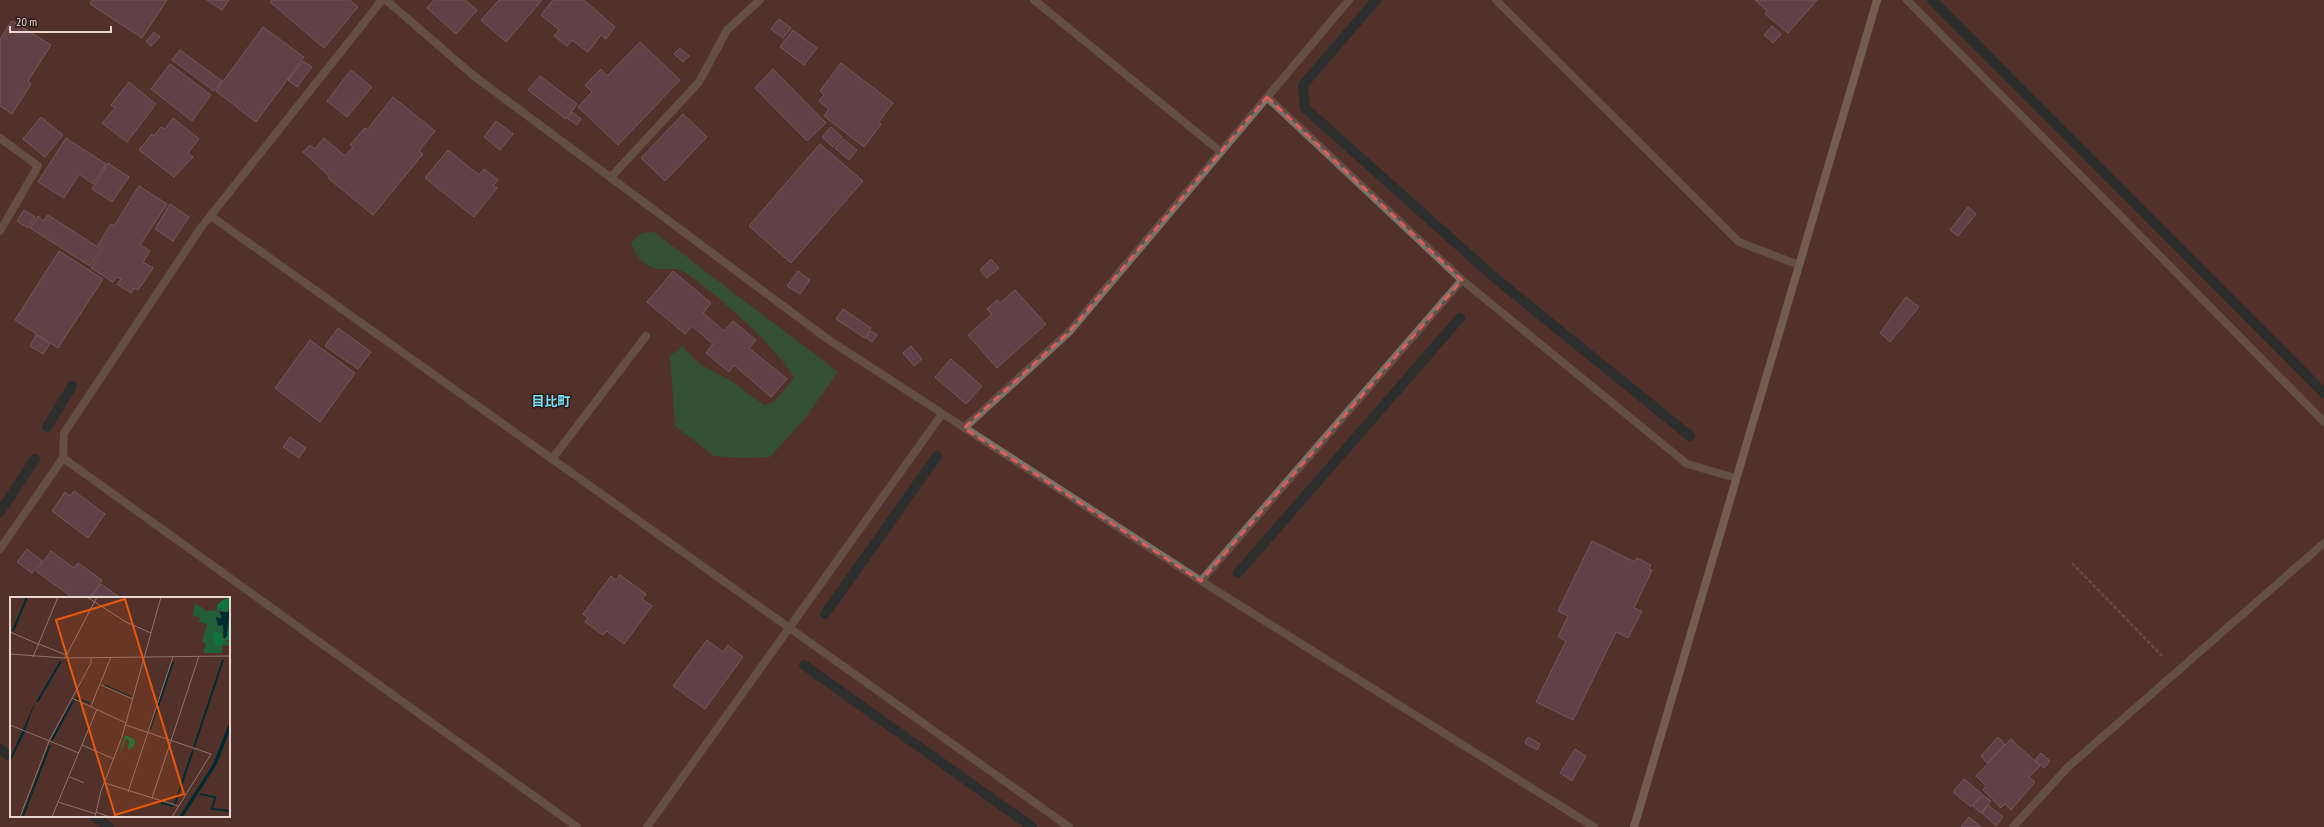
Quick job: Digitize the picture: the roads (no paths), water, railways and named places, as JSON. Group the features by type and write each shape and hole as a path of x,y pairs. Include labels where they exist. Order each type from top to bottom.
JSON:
{"street":[{"path":"0,549 62,458 64,433 200,230 382,0"},
{"path":"386,0 474,76 829,340 1201,581 1594,827"},
{"path":"611,177 699,82 727,30 760,0"},
{"path":"1034,0 1221,152"},
{"path":"964,428 1069,332 1349,0"},
{"path":"1496,0 1739,242 1799,265"},
{"path":"1634,827 1877,0"},
{"path":"1908,0 2324,422"},
{"path":"1267,98 1462,280 1687,464 1736,478"},
{"path":"0,138 38,166 0,232"},
{"path":"211,216 1069,827"},
{"path":"1201,581 1462,280"},
{"path":"552,459 646,336"},
{"path":"647,827 942,414"},
{"path":"62,458 577,827"},
{"path":"2013,827 2068,767 2324,543"}],"waterway":[{"path":"1376,0 1303,85 1305,108 1495,278 1690,436"},
{"path":"1932,0 2324,393"},
{"path":"1238,573 1460,318"},
{"path":"47,427 72,386"},
{"path":"825,614 937,456"},
{"path":"0,512 35,459"},
{"path":"804,665 1032,827"},
{"path":"0,749 10,756"},
{"path":"95,817 109,827"}],"district":[{"name":"目比町","path":"551,401"}]}
